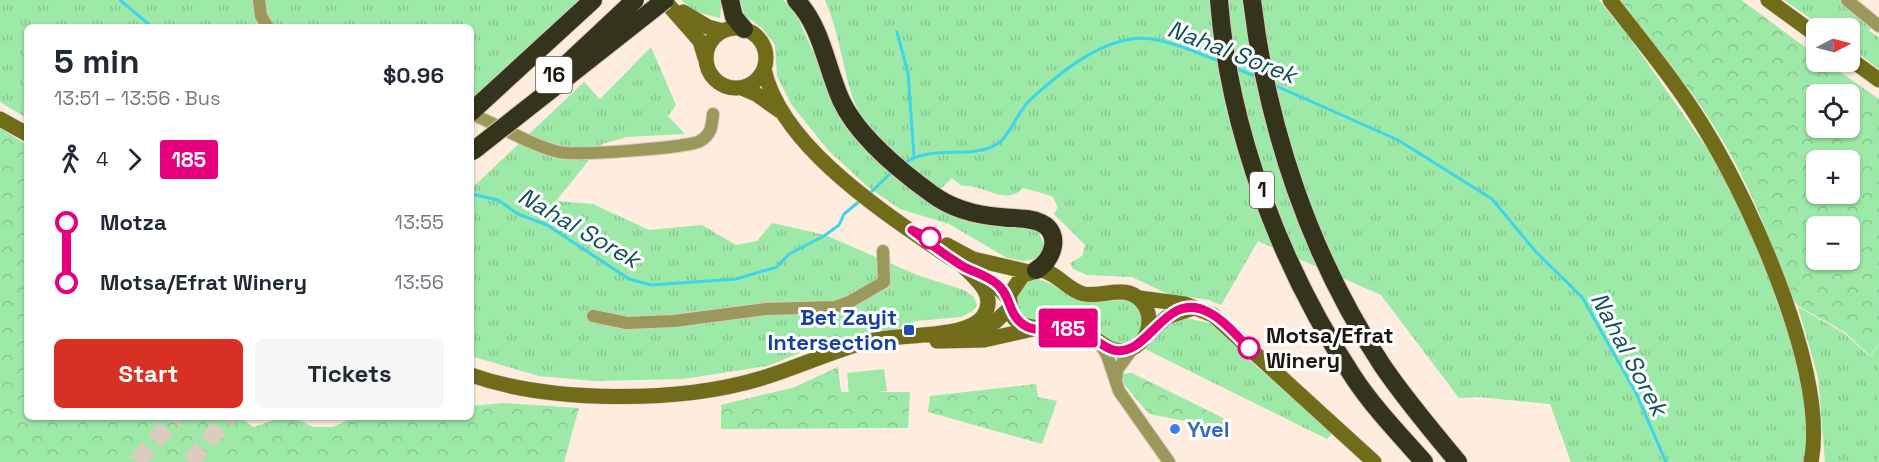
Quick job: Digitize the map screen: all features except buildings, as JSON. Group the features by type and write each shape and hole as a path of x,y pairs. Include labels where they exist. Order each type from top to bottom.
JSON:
{"highway":[{"name":"16","path":"474,110 593,0"},
{"name":"16","path":"474,150 634,0"},
{"path":"474,150 665,0"},
{"path":"730,0 734,17 744,29"},
{"path":"796,0 812,22 848,112 866,136 890,158 921,186 944,202 966,211 1034,220 1046,226 1052,237 1053,250 1045,264 1032,271"},
{"name":"1","path":"1219,0 1227,69 1261,185 1280,238 1310,303 1347,366 1369,399 1424,462"},
{"name":"1","path":"1252,0 1267,91 1290,172 1329,269 1373,351 1393,382 1458,462"}],"main road":[{"path":"665,0 697,21 723,31 744,29 756,36 766,55 764,69 771,91 807,144 850,185 905,226 963,266 997,283 1010,302 1017,320 1033,329"},
{"path":"665,0 700,41 710,74 720,84 742,88 756,94 787,117"},
{"path":"1610,0 1684,97 1710,137 1763,245 1793,326 1808,379 1815,432 1811,462"},
{"path":"1768,0 1806,28"},
{"path":"706,61 709,45 723,31"},
{"path":"1860,66 1879,80"},
{"path":"742,88 754,83 764,69"},
{"path":"0,119 24,132"},
{"path":"905,226 973,259 1032,271 1050,272 1070,288 1084,294 1122,292 1139,298 1200,308 1220,321 1374,462"},
{"path":"474,376 563,394 595,396 681,392 736,384 879,340 972,326 986,312 986,291 963,266"},
{"path":"940,332 969,332 988,326 1006,312 1013,285 1032,271"},
{"path":"1139,298 1150,318 1146,336"},
{"path":"824,356 899,345 984,340 1033,329 1069,328 1086,333 1114,350 1132,348 1173,313 1200,308"}],"street":[{"path":"259,0 261,16 266,24"},
{"path":"1847,0 1879,26"},
{"path":"474,114 548,148 580,154 690,146 707,136 711,130 713,114"},
{"path":"593,316 627,323 674,321 766,309 835,307 851,302 884,282 883,251"},
{"path":"1099,341 1107,355 1119,391 1169,462"},
{"path":"1119,391 1116,382 1118,370 1132,348"}],"green space":[{"path":"0,0 586,0 474,101 474,24 24,24 24,116 0,102"},
{"path":"681,0 722,0 720,18 696,12"},
{"path":"740,0 783,0 794,9 844,122 865,148 902,181 941,211 957,218 1038,231 1044,244 1043,251 1035,259 1023,261 1007,258 949,224 900,209 868,187 828,150 791,104 777,76 775,45 762,28 744,15"},
{"path":"825,0 1599,0 1629,37 1722,170 1761,254 1797,360 1811,439 1805,462 1571,462 1550,404 1479,397 1459,398 1381,295 1258,241 1221,305 1209,300 1168,294 1132,277 1087,275 1073,269 1070,263 1082,256 1085,245 1054,214 1058,207 1052,196 1023,188 1016,193 1001,195 962,186 952,178 938,192 885,146 864,120 856,105"},
{"path":"1620,0 1741,0 1806,48 1806,72 1840,72 1858,84 1806,84 1806,138 1860,138 1860,86 1879,99 1879,343 1870,356 1845,332 1798,306 1791,297 1752,198 1712,122"},
{"path":"1784,0 1839,0 1871,27 1869,31 1879,37 1879,69 1860,55 1860,18 1810,18"},
{"path":"651,47 676,105 668,116 685,134 627,137 602,144 556,201 593,204 649,230 702,225 736,245 757,241 772,223 825,235 917,275 964,290 974,297 977,305 973,311 961,317 916,321 884,334 809,349 768,366 683,379 594,381 539,376 474,357 474,186 584,82 600,99"},
{"path":"0,128 24,143 24,420 244,420 254,427 274,420 298,420 313,427 333,427 348,420 474,420 474,406 503,403 579,408 564,462 0,462"},
{"path":"1030,279 1044,281 1081,300 1134,302 1144,316 1138,338 1123,345 1110,343 1093,328 1083,324 1064,320 1042,323 1021,316 1016,307 1017,290"},
{"path":"1798,307 1844,333 1870,357 1879,344 1879,462 1825,462 1818,377"},
{"path":"1186,318 1209,323 1224,334 1257,367 1334,431 1327,439 1145,349 1166,326"},
{"path":"838,367 841,392 910,392 908,428 721,429 721,405 795,387"},
{"path":"884,369 887,391 849,395 847,373"},
{"path":"1132,373 1229,421 1227,429 1149,414 1123,383 1122,374"},
{"path":"1036,384 1038,397 1057,401 1042,444 928,412 930,396"}],"waterway":[{"name":"Nahal Sorek","path":"120,0 148,24"},
{"path":"897,32 908,73 914,156"},
{"name":"Nahal Sorek","path":"905,163 927,154 976,151 997,144 1029,101 1055,79 1085,57 1118,42 1152,39 1221,62"},
{"name":"Nahal Sorek","path":"1235,68 1257,77"},
{"name":"Nahal Sorek","path":"1274,85 1398,140 1492,199 1536,252 1582,297 1636,393 1666,462"},
{"name":"Nahal Sorek","path":"869,194 892,172"},
{"name":"Nahal Sorek","path":"474,195 498,200 518,214 547,225 629,279 651,285 736,279 777,267 789,254 824,236 839,225 844,214 861,200"}],"tunnel":[{"path":"137,462 172,420"},
{"path":"190,462 225,420"}],"bus line":[{"name":"185","path":"930,238 912,230 963,266 997,283 1010,301 1014,316 1028,327 1075,329 1089,334 1110,349 1124,351 1140,343 1161,321 1173,313 1200,308 1213,315 1249,348"}],"place":[{"name":"Bet Zayit Intersection","path":"909,330"},
{"name":"Motsa/Efrat Winery","path":"1249,348"},
{"name":"Yvel","path":"1175,429"}]}
